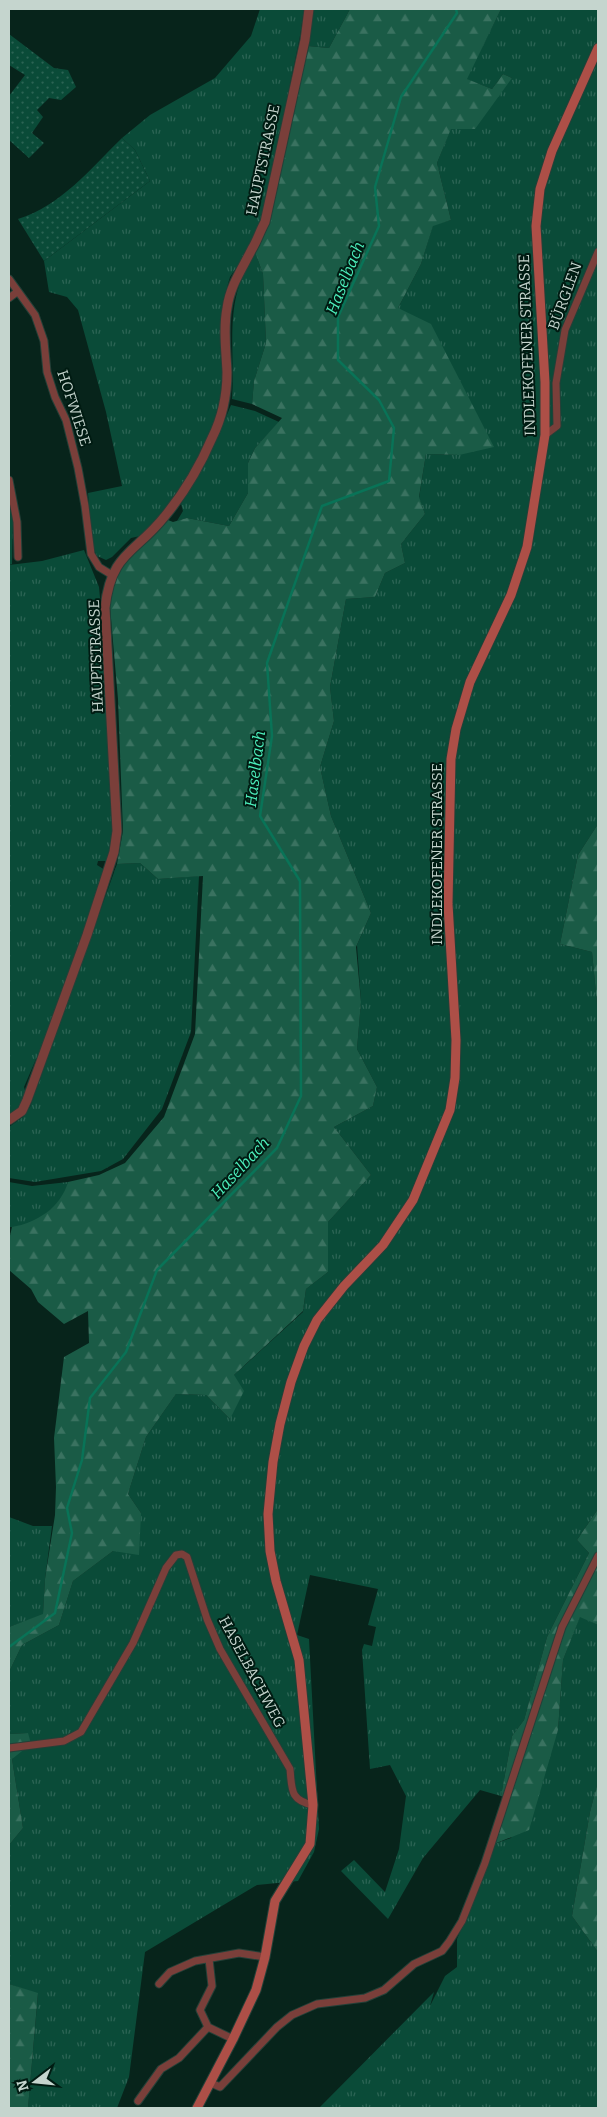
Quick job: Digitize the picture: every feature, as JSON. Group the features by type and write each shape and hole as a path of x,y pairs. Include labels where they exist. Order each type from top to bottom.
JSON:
{"main road":[{"name":"INDLEKOFENER STRASSE","path":"197,2108 256,1990 265,1957 275,1901 310,1844 313,1804 299,1660 276,1581 270,1551 268,1514 278,1434 291,1382 304,1346 318,1320 344,1286 384,1245 413,1200 450,1110 455,1078 456,1040 448,904 449,790 454,739 470,682 511,595 526,547 545,435 545,382 536,226 540,189 552,151 598,48"}],"street":[{"name":"HAUPTSTRASSE","path":"9,1120 22,1111 27,1100 87,934 114,852 117,831 105,608 107,593 112,575 124,554 165,516 196,471 213,436 224,401 227,374 225,327 227,307 235,279 253,248 264,222 305,40 309,9"},
{"name":"BÜRGLEN","path":"545,435 557,426 556,383 565,330 598,252"},
{"name":"HOFWIESE","path":"9,279 35,315 44,341 46,372 66,420 85,506 91,554 99,567 112,575"},
{"path":"9,298 17,292"},
{"path":"9,480 17,522 18,557"},
{"name":"HASELBACHWEG","path":"9,1748 64,1741 81,1732 133,1643 166,1568 176,1555 182,1554 187,1557 207,1619 220,1649 290,1769 295,1796 300,1802 313,1804"},
{"path":"211,2083 220,2087 277,2027 292,2015 317,2004 365,1998 384,1990 414,1964 442,1951 450,1942 462,1921 502,1813 562,1627 598,1556"},
{"path":"159,1984 170,1972 195,1961 209,1960 239,1953 265,1957"},
{"path":"209,1960 212,1986 200,2010 208,2027 233,2039"},
{"path":"138,2102 161,2069 179,2058 208,2027"}],"green space":[{"path":"260,9 304,9 262,219 245,255 230,277 223,301 221,346 223,371 220,400 210,436 192,473 161,514 140,536 131,538 112,557 106,560 97,556 92,546 88,493 122,486 106,412 78,310 67,297 49,292 44,261 150,181 135,150 122,138 150,115 215,78 251,36"},
{"path":"313,9 350,9 329,48 308,46"},
{"path":"350,9 501,9 467,79 492,89 503,74 512,78 475,129 451,129 437,163 451,220 433,226 421,264 398,308 431,324 494,447 459,455 426,454 419,497 425,514 401,544 405,563 385,573 375,597 346,599 330,687 334,721 320,767 331,816 371,913 356,947 361,1002 357,1049 377,1087 373,1106 334,1127 371,1175 328,1222 328,1272 306,1289 303,1311 234,1375 244,1391 230,1419 206,1395 176,1394 146,1437 128,1494 141,1513 139,1555 113,1551 73,1581 59,1625 22,1645 9,1672 9,1627 43,1614 45,1579 55,1515 54,1438 64,1357 89,1343 88,1311 64,1324 38,1302 31,1289 9,1270 9,1240 12,1227 30,1222 47,1212 60,1199 68,1182 99,1175 125,1163 164,1117 195,1034 203,876 158,879 140,863 117,864 123,831 118,699 110,607 112,591 116,578 129,557 168,520 173,522 187,518 229,526 248,493 248,463 255,448 282,418 252,404 254,381 266,343 263,274 255,252 268,226 308,46 329,48"},
{"path":"501,9 598,9 598,824 578,855 560,944 592,952 598,1014 598,1509 577,1540 589,1553 547,1637 524,1720 512,1736 501,1796 480,1790 423,1858 388,1919 341,1871 354,1860 385,1892 399,1849 406,1796 390,1765 370,1769 362,1650 364,1644 372,1646 376,1627 368,1625 378,1589 310,1575 297,1635 309,1639 319,1829 314,1852 298,1881 257,1885 145,1952 129,2077 117,2108 28,2108 38,1994 9,1984 9,1845 23,1828 12,1759 28,1733 9,1734 9,1672 22,1645 59,1625 73,1581 113,1551 141,1513 128,1494 146,1437 176,1394 206,1395 230,1419 234,1375 303,1312 306,1289 328,1272 328,1222 371,1175 334,1127 373,1106 377,1087 357,1049 361,1002 357,945 371,913 331,816 320,767 334,721 330,687 346,599 375,597 385,573 405,563 401,544 425,514 419,498 426,454 459,455 398,308 421,264 433,225 451,220 437,163 451,128 512,78 503,74 492,89 466,79"},
{"path":"9,34 54,68 68,70 76,87 61,100 49,98 37,110 43,117 32,133 44,143 29,158 9,140 9,96 25,75 9,65"},
{"path":"122,138 135,150 150,181 44,261 18,219 34,213 62,196"},
{"path":"255,252 263,274 266,343 254,381 252,404 232,399 232,340 236,297"},
{"path":"231,405 255,411 279,422 255,448 248,463 248,493 229,526 187,518 177,521 183,511 181,504 208,456"},
{"path":"9,500 13,522 12,564 9,565"},
{"path":"84,550 99,587 107,674 114,834 107,861 98,861 97,865 105,870 41,1053 36,1059 24,1087 26,1094 19,1110 9,1117 9,565 42,561"},
{"path":"598,824 598,1014 592,952 560,944 578,855"},
{"path":"140,863 158,879 199,876 191,1032 162,1109 123,1159 101,1171 35,1182 9,1178 9,1127 23,1117 30,1107 117,864"},
{"path":"9,1182 32,1186 68,1182 63,1197 46,1214 24,1225 9,1227"},
{"path":"598,1509 598,1625 580,1617 563,1660 558,1730 529,1830 494,1844 509,1799 501,1796 512,1736 524,1720 547,1637 589,1553 577,1540"},
{"path":"9,1517 33,1526 52,1526 45,1579 43,1615 9,1627"},
{"path":"580,1616 598,1625 598,1781 590,1812 572,1916 598,1952 598,2108 319,2108 434,1992 430,2006 445,1976 457,1967 457,1939 478,1892 494,1844 511,1838 558,1730 563,1660"},
{"path":"28,1733 31,1744 12,1759 23,1828 9,1845 9,1734"},
{"path":"598,1781 598,1952 572,1916 590,1812"},
{"path":"9,1984 38,1993 28,2108 9,2108"}],"waterway":[{"name":"Haselbach","path":"9,1647 55,1613 72,1533 67,1508 82,1460 90,1398 126,1352 157,1270 277,1148 301,1096 300,881 260,816 272,736 267,663 322,506 389,481 394,428 379,400 338,360 338,317 379,226 375,187 401,97 457,13 456,9"}]}
